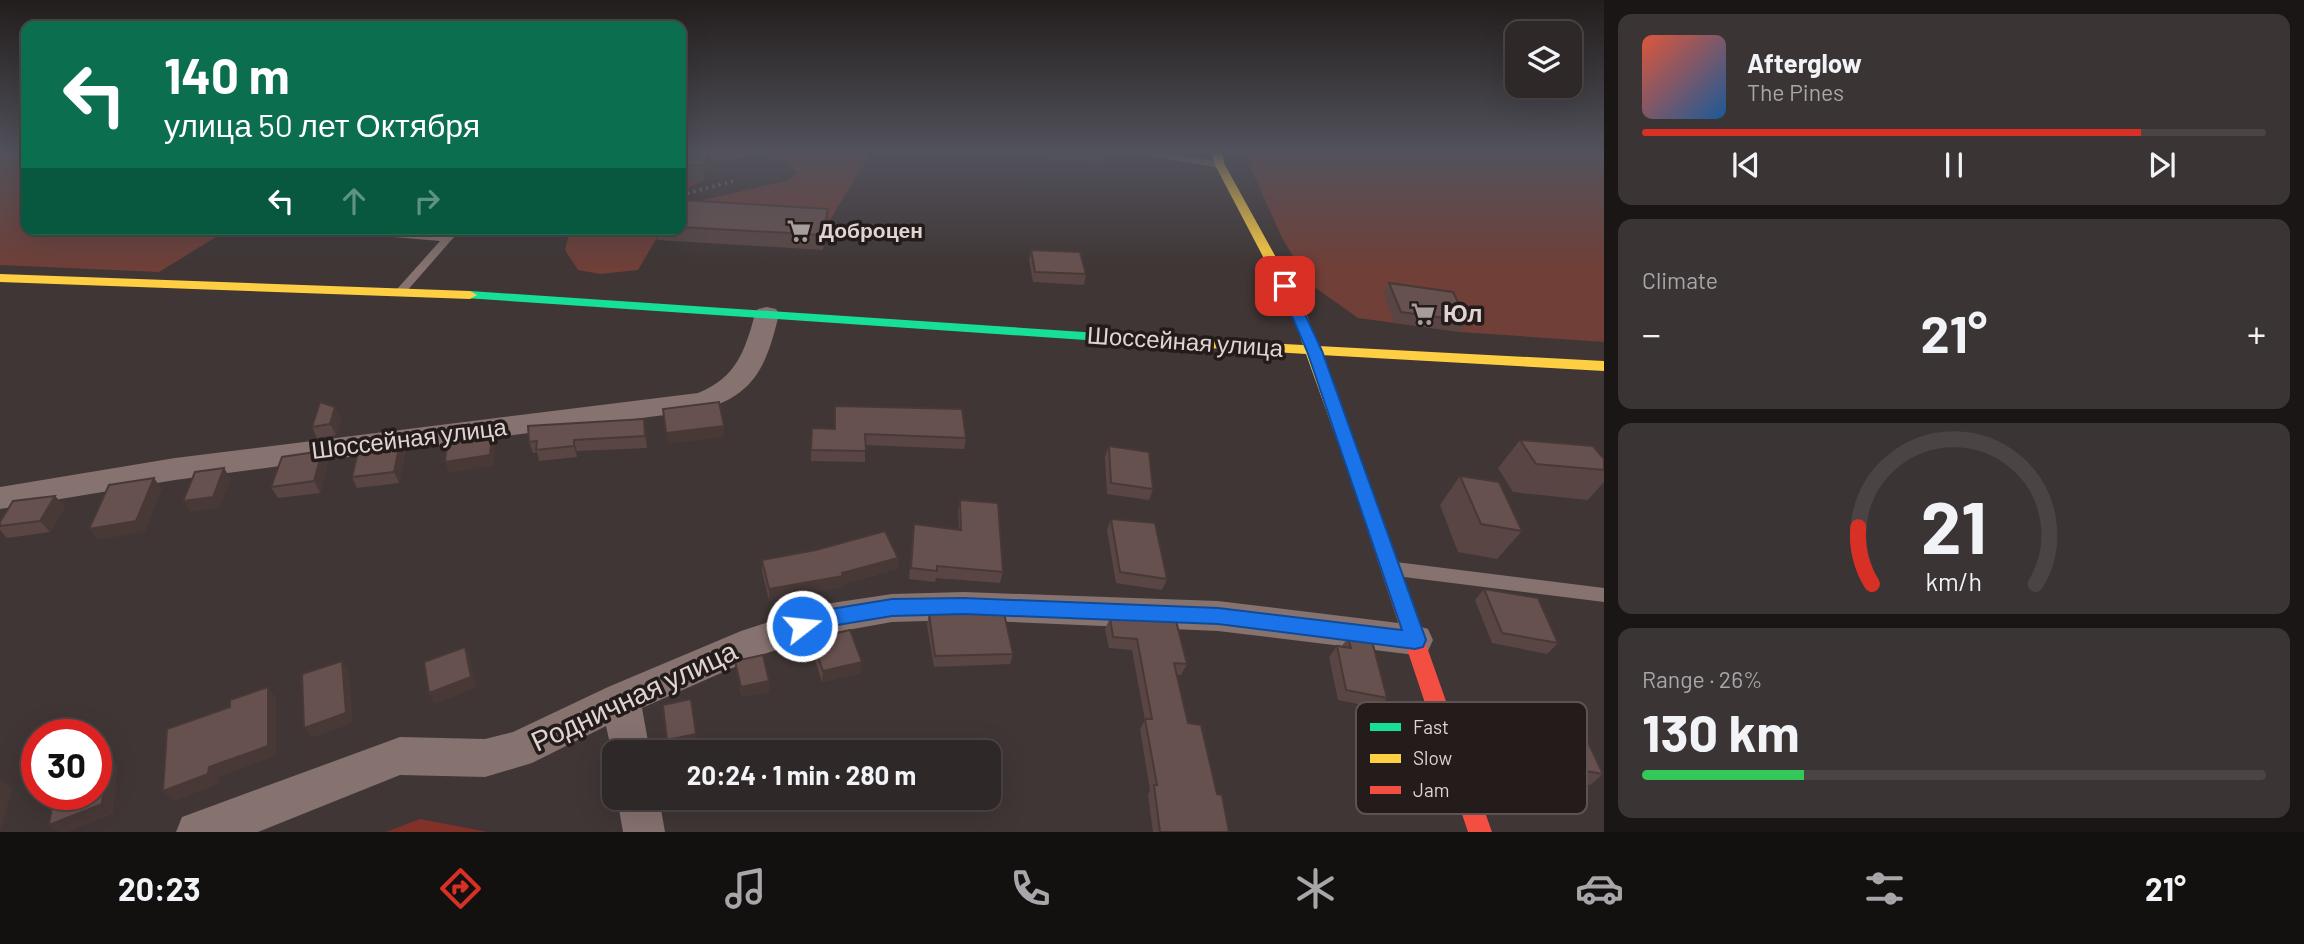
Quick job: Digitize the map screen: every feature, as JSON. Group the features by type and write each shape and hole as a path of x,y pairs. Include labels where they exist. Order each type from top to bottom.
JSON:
{"street":[{"path":"1235,190 1298,310 1315,351 1436,702"},
{"name":"Шоссейная улица","path":"0,278 402,290 1315,351 1604,366"},
{"name":"Шоссейная улица","path":"0,498 175,468 702,401 727,393 744,378 756,359 767,314"},
{"name":"Родничная улица","path":"197,832 307,794 374,763 400,756 485,758 518,750 621,699 754,642 825,619 892,608 964,606 1218,616 1415,640"},
{"path":"621,699 628,740"},
{"path":"640,810 644,832"},
{"path":"1474,814 1480,832"}],"lane":[{"path":"402,290 451,235"},
{"path":"1392,568 1604,595"}],"shaded area":[{"path":"0,190 21,190 21,235 219,235 159,272 0,265"},
{"path":"747,190 848,190 828,223 686,204"},
{"path":"1260,190 1604,190 1604,342 1460,332 1358,318 1310,284 1282,238"},
{"path":"569,235 658,235 638,270 600,274 578,270 565,250"},
{"path":"420,819 488,832 386,832"}],"building":[{"path":"686,200 828,209 823,235 686,227"},
{"path":"1031,250 1080,252 1086,274 1035,272"},
{"path":"1389,283 1453,292 1467,321 1401,312"},
{"path":"320,402 335,407 330,424 312,427"},
{"path":"719,402 724,426 666,433 663,409"},
{"path":"835,406 962,409 966,438 865,434 866,451 811,450 812,428 835,429"},
{"path":"644,419 645,436 574,440 574,446 536,450 537,441 529,442 528,426"},
{"path":"492,431 490,455 445,462 448,437"},
{"path":"1520,440 1593,446 1604,459 1604,470 1536,464"},
{"path":"400,443 394,472 352,477 359,448"},
{"path":"1109,446 1149,452 1153,489 1111,483"},
{"path":"322,451 314,481 271,487 282,457"},
{"path":"224,468 213,497 183,501 195,472"},
{"path":"1460,476 1499,482 1522,531 1481,524"},
{"path":"154,478 136,521 89,529 109,485"},
{"path":"55,496 40,521 0,526 13,501"},
{"path":"960,500 998,503 1003,572 937,566 937,571 911,568 914,524 961,530"},
{"path":"1111,519 1155,523 1167,579 1120,572"},
{"path":"885,531 898,558 842,573 843,576 769,589 762,560 816,550"},
{"path":"1484,589 1538,598 1558,643 1502,633"},
{"path":"1004,613 1013,654 935,656 929,614"},
{"path":"1110,618 1176,621 1187,664 1174,663 1188,723 1201,725 1217,794 1222,795 1229,832 1160,832 1154,785 1157,785 1145,719 1152,719 1137,639 1113,637"},
{"path":"850,630 862,662 823,671 812,639"},
{"path":"1348,638 1372,641 1387,698 1346,690 1337,646 1351,648"},
{"path":"465,647 471,677 429,693 424,662"},
{"path":"763,655 769,681 741,687 735,661"},
{"path":"342,661 346,713 304,728 302,674"},
{"path":"268,687 268,746 209,767 208,774 163,791 167,729 230,707 230,700"},
{"path":"691,699 696,734 667,740 663,705"},
{"path":"1587,740 1603,774 1587,771"},
{"path":"51,810 87,810 49,825"}],"traffic: fast":[{"path":"470,295 1159,341"}],"traffic: slow":[{"path":"1233,190 1298,310 1368,505"},
{"path":"0,278 470,295"},
{"path":"1159,341 1604,366"}],"traffic: jam":[{"path":"1368,505 1435,702"},
{"path":"1474,814 1480,832"}],"place":[{"name":"Доброцен","path":"799,231"},
{"name":"Юл","path":"1423,314"}],"route":[{"path":"802,626 825,619 892,608 964,606 1218,616 1415,640 1315,351 1285,286"}]}
